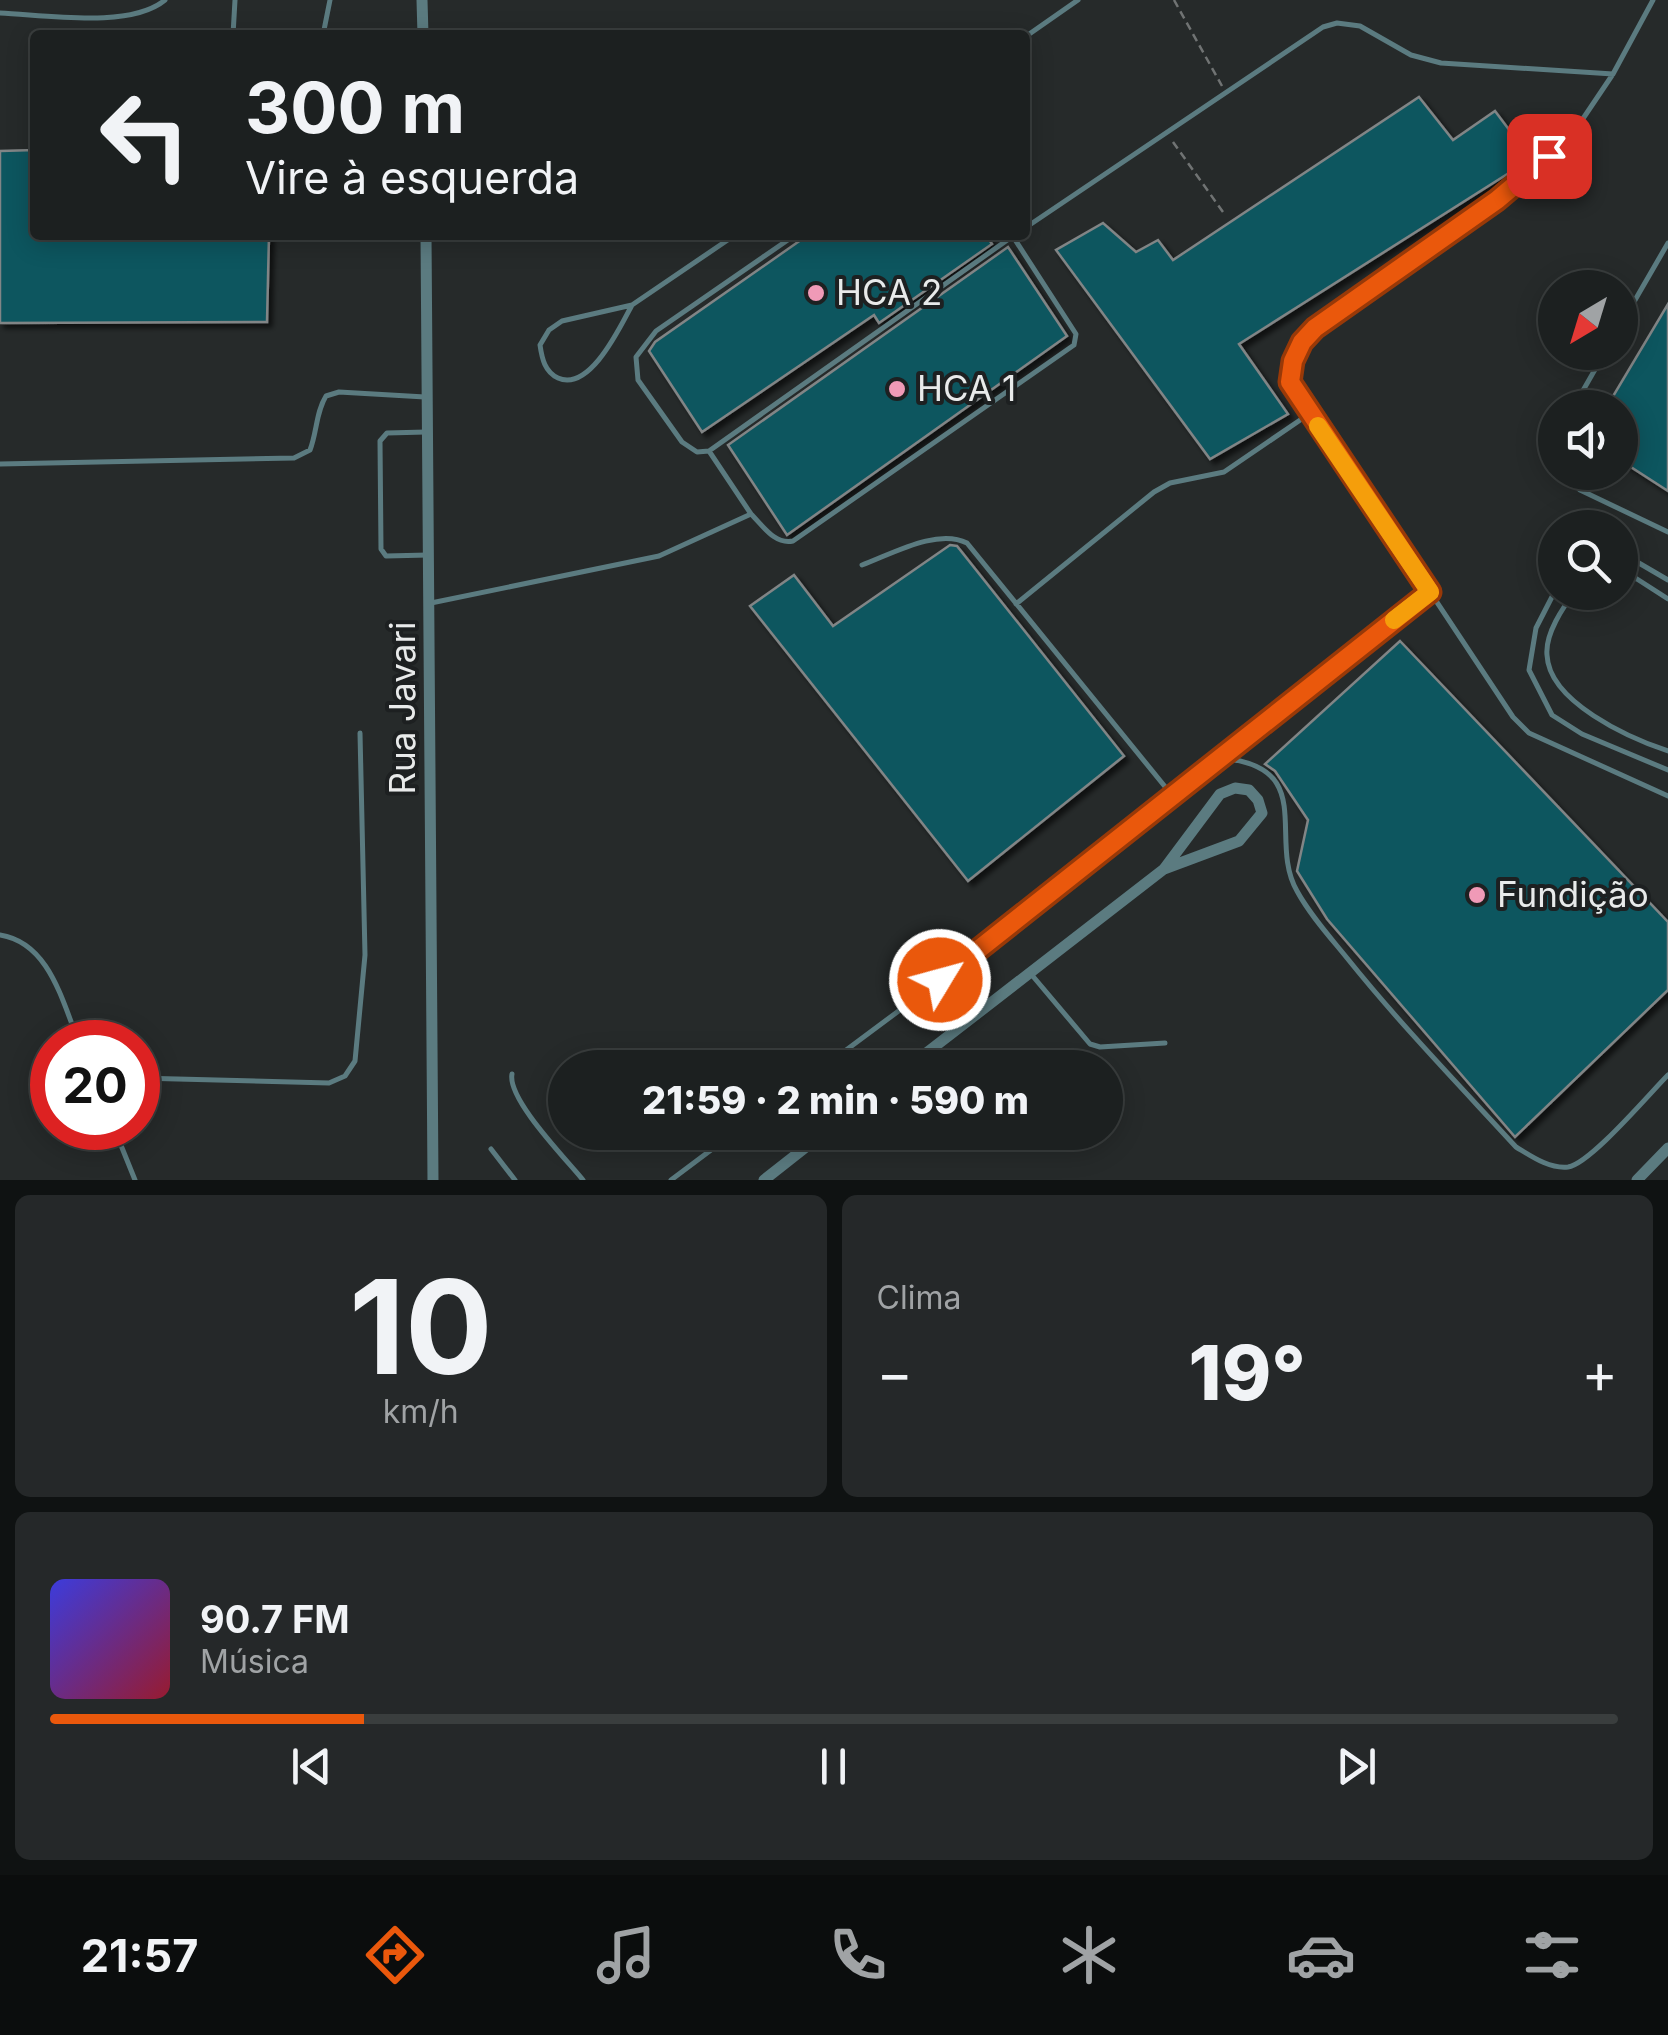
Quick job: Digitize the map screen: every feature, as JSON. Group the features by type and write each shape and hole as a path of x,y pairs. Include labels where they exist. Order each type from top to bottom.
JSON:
{"street":[{"path":"423,30 425,4"},
{"name":"Rua Javari","path":"426,240 433,1180"},
{"path":"930,1050 1164,870 1238,841 1262,813 1258,800 1249,790 1236,788 1220,794 1164,870"},
{"path":"1636,1180 1668,1148"},
{"path":"764,1180 802,1150"}],"lane":[{"path":"0,13 125,17 150,10 166,0"},
{"path":"234,30 236,0"},
{"path":"323,30 330,0"},
{"path":"1030,34 1078,0"},
{"path":"1653,0 1613,74 1576,129 1497,200 1315,328 1302,342 1293,361 1290,382 1494,692 1529,733 1668,796"},
{"path":"1030,225 1323,27 1337,23 1360,26 1411,55 1441,63 1613,74"},
{"path":"632,306 589,372 574,381 558,378 544,365 540,346 549,330 562,322 632,306 728,240"},
{"path":"788,240 656,331 636,358 638,380 682,442 697,452 709,452 1006,240"},
{"path":"709,452 751,514 776,539 793,540 1070,350 1076,334 1016,240"},
{"path":"1638,295 1668,243"},
{"path":"0,464 294,458 310,450 318,431 319,406 326,396 339,392 428,397"},
{"path":"1016,604 1154,492 1170,484 1224,472 1309,414"},
{"path":"428,432 382,435 381,549 386,556 430,555"},
{"path":"1580,490 1668,532"},
{"path":"431,603 658,556 751,514"},
{"path":"862,564 940,538 955,537 966,543 1171,794"},
{"path":"1638,562 1668,580"},
{"path":"1638,581 1668,599"},
{"path":"846,1050 998,937 1217,757 1430,592"},
{"path":"1545,610 1536,628 1529,670 1552,715 1582,734 1668,770"},
{"path":"1560,610 1546,655 1562,694 1634,740 1668,752"},
{"path":"160,1079 329,1084 345,1076 355,1061 365,954 360,733"},
{"path":"1217,757 1252,765 1278,785 1288,812 1286,863 1297,893 1372,989 1516,1146 1542,1162 1568,1167 1587,1158 1668,1075"},
{"path":"0,934 20,940 42,960 69,1020"},
{"path":"1029,971 1090,1044 1164,1044"},
{"path":"512,1074 510,1083 517,1099 582,1180"},
{"path":"491,1148 514,1180"},
{"path":"123,1150 135,1180"},
{"path":"671,1180 711,1150"}],"path":[{"path":"1174,0 1225,93"},
{"path":"1166,133 1223,212"}],"building":[{"path":"1419,97 1453,140 1495,111 1531,159 1239,344 1288,414 1210,459 1056,250 1103,223 1136,252 1158,240 1173,260"},
{"path":"30,150 30,240 269,240 267,322 0,323 0,151"},
{"name":"HCA 2","path":"801,240 989,240 992,244 879,323 874,315 702,432 649,351 655,342"},
{"name":"HCA 1","path":"1008,247 1067,336 787,535 728,445"},
{"path":"1668,304 1668,491 1638,472 1638,390 1617,390 1629,370 1638,370 1638,354"},
{"path":"950,545 957,546 1124,756 968,881 750,606 794,575 833,626"},
{"name":"Fundição","path":"1400,641 1668,922 1668,990 1515,1137 1327,919 1297,871 1308,820 1275,771 1265,764"}],"slow traffic":[{"path":"1318,426 1430,592 1394,620"}],"place":[{"name":"HCA 2","path":"816,293"},
{"name":"HCA 1","path":"897,389"},
{"name":"Fundição","path":"1477,895"}],"route":[{"path":"940,980 1430,592 1290,382 1293,361 1302,342 1315,328 1497,200 1549,156"}]}
